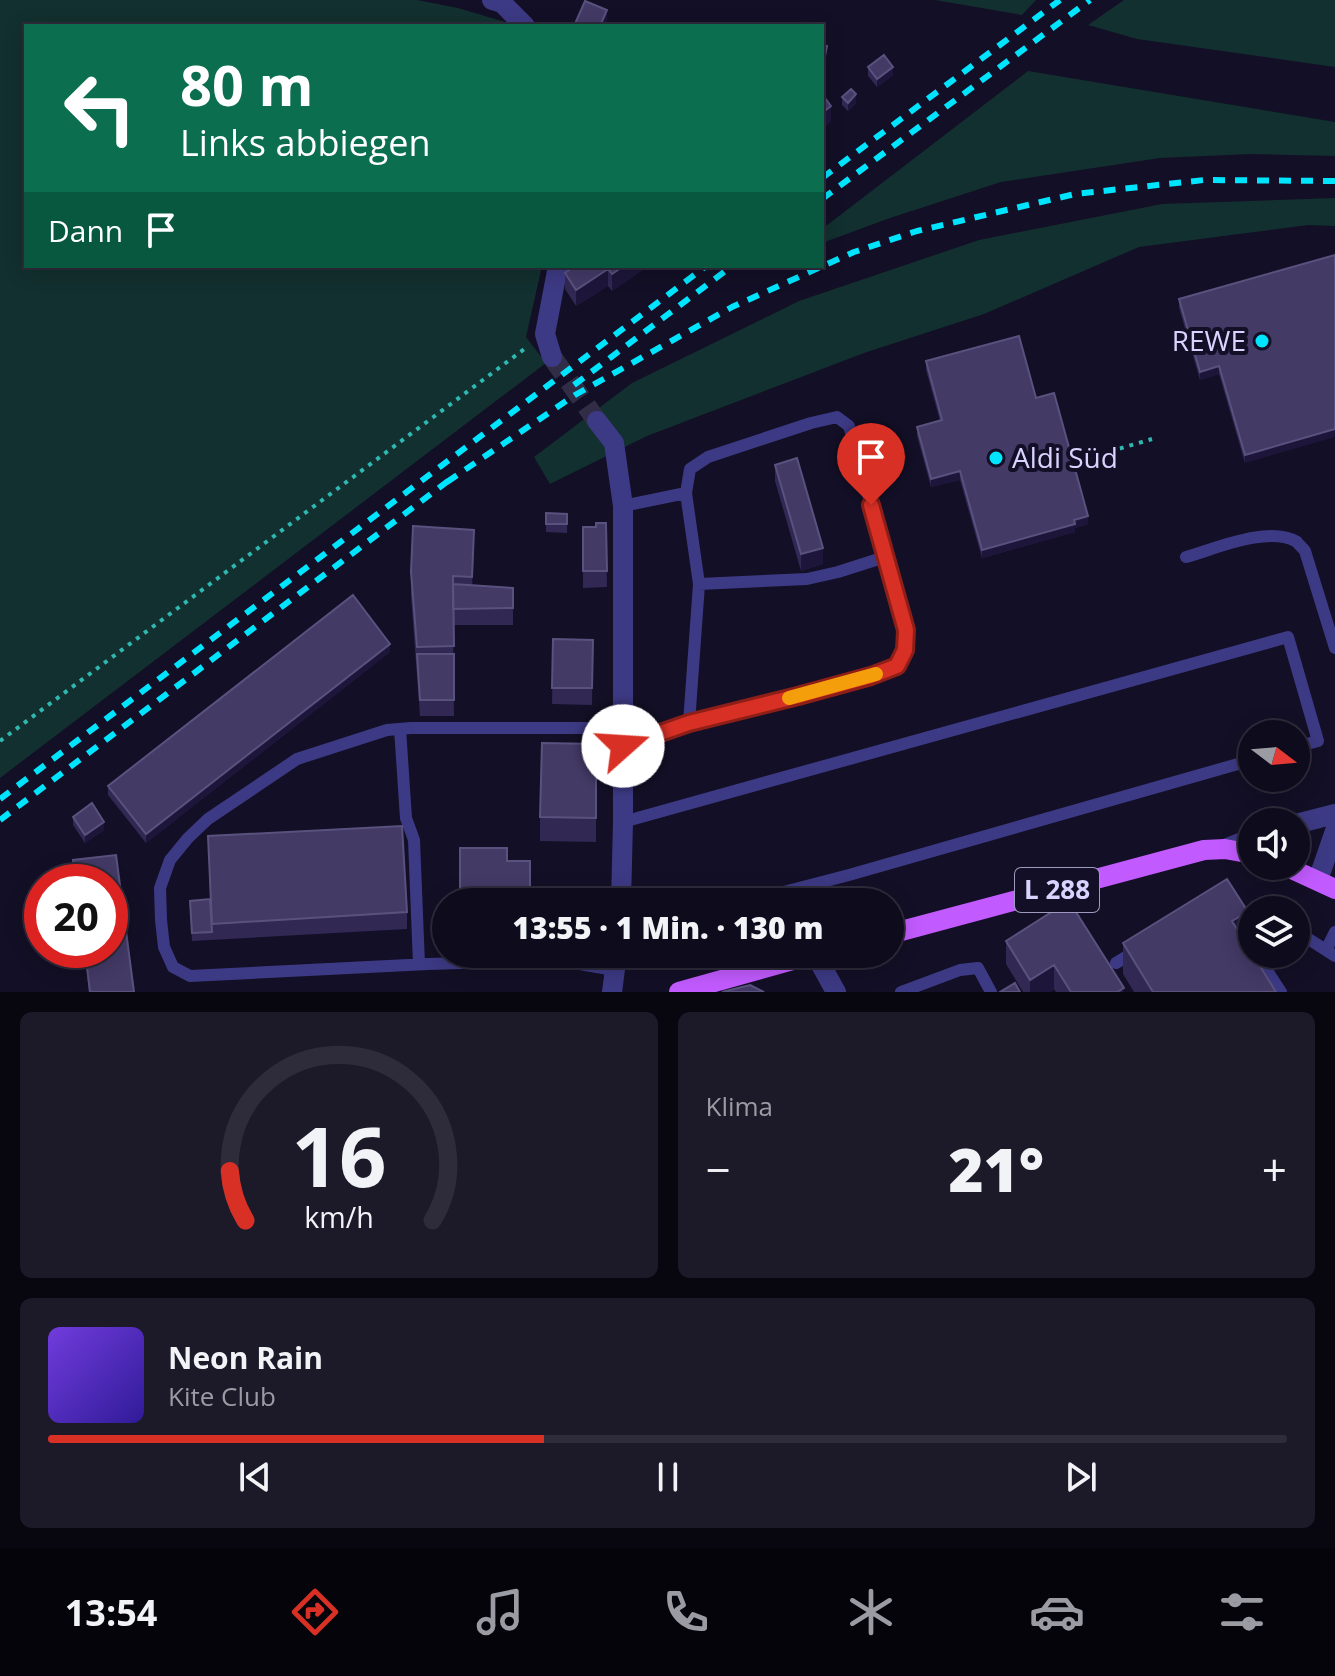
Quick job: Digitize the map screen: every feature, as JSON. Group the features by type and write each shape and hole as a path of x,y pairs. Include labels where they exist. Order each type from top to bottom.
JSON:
{"main road":[{"name":"L 288","path":"904,930 1204,850 1238,851"},
{"path":"679,992 764,968"}],"street":[{"path":"492,0 502,3 523,24"},
{"path":"552,357 545,334 558,268"},
{"path":"597,421 614,443 623,506 621,888"},
{"path":"1310,820 1335,814"},
{"path":"1326,884 1335,831"},
{"path":"1225,849 1238,844"},
{"path":"612,992 615,968"},
{"path":"822,968 836,992"}],"lane":[{"path":"432,964 190,976 173,967 164,947 160,888 170,860 208,819 297,759 387,730 421,727 624,737 689,723 813,692 897,666 905,650 906,630 849,426 837,417 708,457 690,469 686,493 699,584 689,723"},
{"path":"623,506 686,493"},
{"path":"1186,557 1258,536 1284,538 1297,543 1305,551 1335,648"},
{"path":"699,584 807,579 885,557"},
{"path":"623,822 1288,637 1318,741 1310,743"},
{"path":"400,729 406,818 414,840 419,964"},
{"path":"799,888 1238,764"},
{"path":"1310,940 1331,953 1335,932"},
{"path":"1116,963 1143,947"},
{"path":"901,992 960,970 978,968 991,992"},
{"path":"1265,968 1281,992"}],"path":[{"path":"0,741 545,334"},
{"path":"1091,457 1152,439"}],"green space":[{"path":"0,0 417,0 505,22 507,24 24,24 24,268 542,268 526,337 546,363 0,778"},
{"path":"935,0 1036,0 1022,15"},
{"path":"1124,0 1335,0 1335,67 1137,39 1088,25"},
{"path":"1028,71 1335,122 1335,156 1250,154 1160,158 1001,182 824,242 824,227"},
{"path":"1335,198 1335,226 1308,225 1139,247 984,314 864,353 647,436 550,484 534,457 632,383 799,301 979,240 1162,204"}],"building":[{"path":"585,1 607,10 601,24 575,24"},
{"path":"884,55 893,67 877,79 868,67"},
{"path":"851,89 856,94 848,103 842,97"},
{"path":"824,97 831,106 824,111"},
{"name":"REWE","path":"1335,255 1335,429 1245,455 1219,366 1200,372 1179,299"},
{"path":"572,268 621,268 612,274 608,269 576,290 565,273"},
{"name":"Aldi Süd","path":"1019,336 1036,398 1054,393 1088,516 1074,520 1075,524 982,550 960,471 931,479 917,427 942,420 926,361"},
{"path":"797,458 823,548 801,554 775,465"},
{"path":"546,513 567,514 567,524 546,524"},
{"path":"596,523 606,523 607,571 583,571 583,527 596,527"},
{"path":"413,526 474,530 472,577 453,576 454,646 417,647 411,572"},
{"path":"453,584 513,588 513,608 453,609"},
{"path":"353,595 390,644 146,834 108,786"},
{"path":"553,639 593,640 592,688 552,688"},
{"path":"417,654 454,654 454,700 420,700"},
{"path":"542,743 596,744 596,818 540,817"},
{"path":"92,803 104,822 85,835 73,817"},
{"path":"402,826 407,912 212,924 208,836"},
{"path":"460,848 507,848 507,861 530,861 530,888 460,888"},
{"path":"116,855 117,864 74,864 73,860"},
{"path":"1227,879 1238,896 1238,918 1232,921 1238,931 1238,968 1261,968 1276,992 1153,992 1123,943"},
{"path":"210,899 212,932 192,933 190,901"},
{"path":"1069,901 1124,988 1117,992 1071,992 1054,965 1030,980 1006,941"},
{"path":"128,946 134,992 90,992 87,968 128,968"},
{"path":"1015,983 1020,992 1000,992"},
{"path":"750,985 764,992 722,992"}],"tunnel":[{"path":"552,357 597,421"}],"railway":[{"path":"824,177 1060,0"},
{"path":"824,198 1090,0"},
{"path":"824,266 917,231 1075,194 1204,180 1335,181"},
{"path":"0,799 703,268"},
{"path":"574,385 729,268"},
{"path":"447,482 575,395 732,307 819,268"},
{"path":"0,820 456,475"}],"slow traffic":[{"path":"789,698 876,674"}],"place":[{"name":"REWE","path":"1262,341"},
{"name":"Aldi Süd","path":"996,458"}],"route":[{"path":"623,746 689,723 871,676 897,666 905,650 906,630 871,505"}]}
